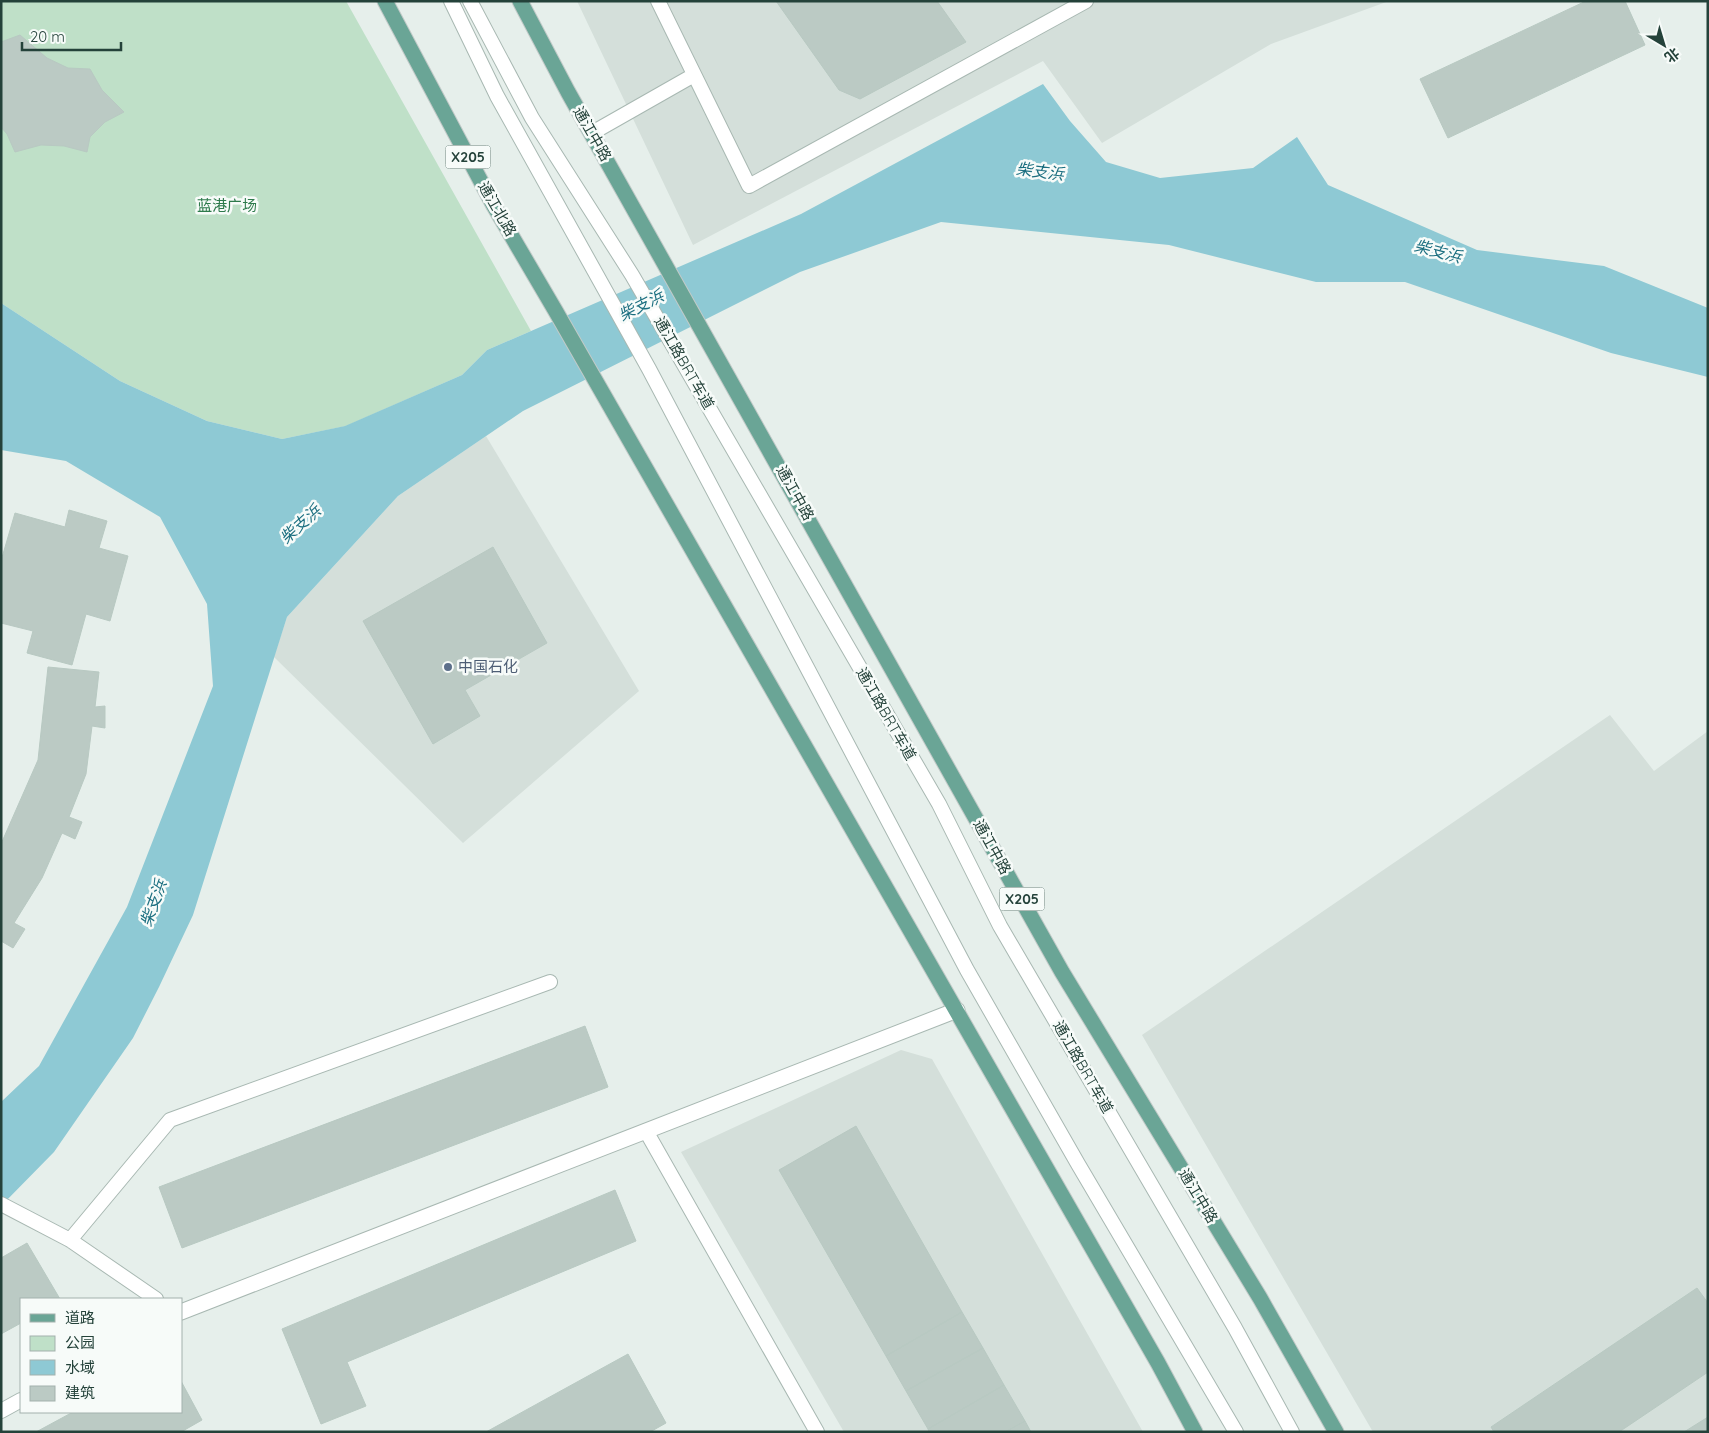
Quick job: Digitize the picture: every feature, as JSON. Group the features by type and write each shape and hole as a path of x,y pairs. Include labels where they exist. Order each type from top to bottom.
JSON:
{"main road":[{"name":"通江北路","path":"385,1 494,206 556,310 957,1010"},
{"name":"通江中路","path":"520,1 592,134 1062,972 1260,1298 1336,1432"},
{"name":"X205","path":"957,1010 1196,1432"}],"street":[{"path":"182,1312 957,1010"}],"lane":[{"path":"451,1 497,96 649,369 967,970 1083,1173 1236,1432"},
{"name":"通江路BRT车道","path":"470,1 532,118 632,275 934,795 1000,926 1230,1320 1292,1432"},
{"path":"658,1 749,186 1086,1"},
{"path":"592,134 694,75"},
{"path":"70,1240 170,1120 550,982"},
{"path":"646,1131 817,1432"},
{"path":"1,1204 70,1240 155,1298"},
{"path":"1,1412 20,1401"}],"shaded area":[{"path":"577,1 1389,1 1271,44 1102,143 1043,61 693,245"},
{"path":"486,436 639,691 463,843 274,657 287,617 398,496"},
{"path":"1610,715 1654,771 1708,731 1708,1432 1373,1432 1142,1035"},
{"path":"901,1050 932,1059 1143,1432 844,1432 681,1152"}],"green space":[{"name":"蓝港广场","path":"1,1 346,1 531,331 487,350 462,375 346,426 282,439 207,421 120,381 1,303"}],"water":[{"name":"柴支浜","path":"1043,84 1070,121 1106,162 1160,178 1253,168 1297,137 1328,185 1477,250 1604,266 1708,308 1708,377 1611,353 1405,282 1316,282 1169,245 941,222 800,272 523,411 398,496 287,617 193,915 159,987 133,1038 54,1152 1,1206 1,1102 39,1066 127,907 213,686 207,604 160,517 66,461 1,450 1,303 120,381 207,421 282,439 345,426 462,375 487,350 801,214"}],"building":[{"path":"776,1 937,1 966,42 860,99 839,90"},
{"path":"1586,1 1625,1 1645,45 1448,138 1420,79"},
{"path":"20,35 47,58 68,68 90,69 102,90 124,112 105,122 90,137 87,152 64,146 41,145 15,152 7,134 1,127 1,42"},
{"path":"69,510 107,521 99,548 128,556 110,621 86,614 72,665 27,653 33,631 1,623 1,561 15,513 65,527"},
{"name":"中国石化","path":"493,547 547,643 465,690 480,716 433,744 363,621"},
{"path":"48,667 99,672 95,707 105,706 105,728 92,726 86,774 69,817 82,822 75,839 62,833 42,878 14,923 25,929 13,948 1,941 1,844 38,760"},
{"path":"585,1026 608,1087 182,1248 159,1187"},
{"path":"856,1126 962,1312 886,1356 779,1170"},
{"path":"615,1190 636,1241 347,1362 366,1406 321,1424 282,1329"},
{"path":"27,1243 59,1298 20,1298 20,1324 1,1334 1,1258"},
{"path":"1697,1288 1708,1303 1708,1372 1619,1432 1494,1432 1491,1427"},
{"path":"962,1312 983,1348 906,1391 886,1356"},
{"path":"983,1348 1004,1385 928,1429 906,1391"},
{"path":"628,1354 666,1423 650,1432 486,1432"},
{"path":"182,1383 202,1420 181,1432 36,1432 71,1413 182,1413"},
{"path":"1004,1385 1025,1421 1005,1432 929,1432 928,1429"},
{"path":"1708,1417 1708,1432 1684,1432"},
{"path":"1025,1421 1031,1432 1005,1432"}],"place":[{"name":"中国石化","path":"448,667"}]}
